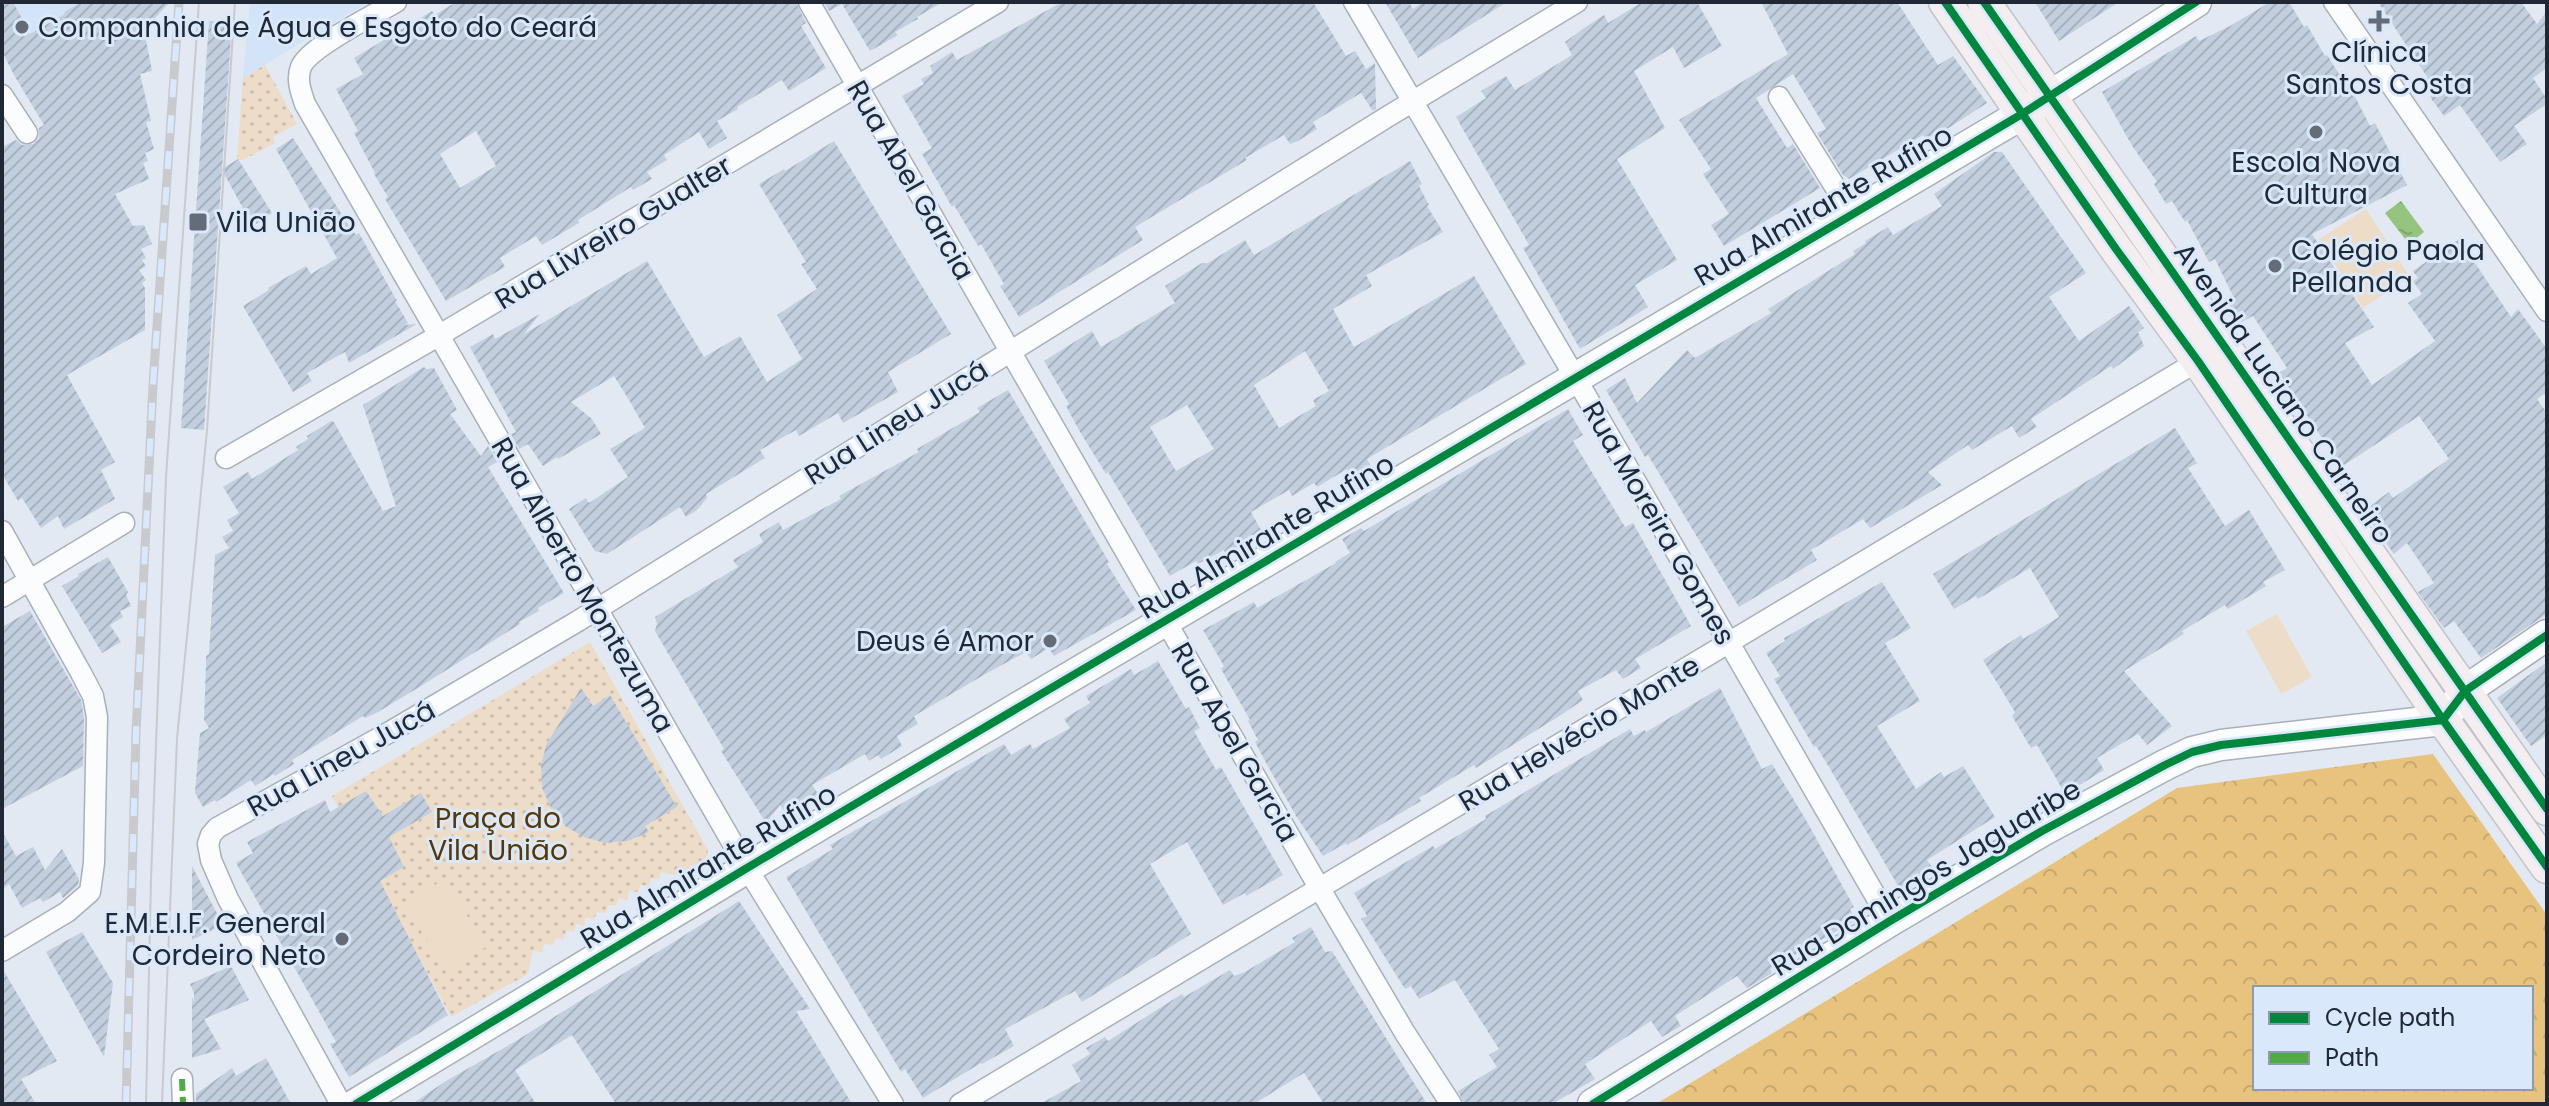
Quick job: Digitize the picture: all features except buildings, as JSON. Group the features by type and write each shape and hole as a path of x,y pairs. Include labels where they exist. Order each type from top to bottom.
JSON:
{"main road":[{"name":"Avenida Luciano Carneiro","path":"1945,2 2198,361 2465,691 2547,809"},
{"name":"Avenida Luciano Carneiro","path":"1984,2 2050,97 2310,496 2443,720 2547,867"}],"street":[{"name":"Rua Alberto Montezuma","path":"396,2 306,58 301,66 299,82 305,104 747,868 893,1104"},
{"name":"Rua Abel Garcia","path":"809,2 1320,889 1451,1104"},
{"name":"Rua Livreiro Gualter","path":"226,458 438,336 998,2"},
{"name":"Rua Moreira Gomes","path":"1354,2 1890,921"},
{"name":"Rua Lineu Jucá","path":"341,1104 228,899 211,860 208,844 217,828 388,733 598,609 1577,2"},
{"name":"Rua Almirante Rufino","path":"356,1104 747,868 2022,114 2196,2"},
{"path":"2334,2 2547,311"},
{"path":"2,95 27,133"},
{"path":"1779,97 1852,214"},
{"name":"Rua Helvécio Monte","path":"960,1104 2198,361"},
{"path":"2,597 124,523"},
{"path":"2,531 93,696 97,717 93,879 90,892 82,901 2,951"},
{"path":"2443,720 2465,691 2547,635"},
{"name":"Rua Domingos Jaguaribe","path":"1593,1104 1890,921 2068,817 2192,752 2250,740 2443,720"},
{"path":"182,1079 183,1104"}],"shaded area":[{"name":"Companhia de Água e Esgoto do Ceará","path":"2,2 86,2 2,50"},
{"path":"250,2 368,2 243,78"}],"green space":[{"path":"265,65 297,124 273,137 275,143 243,160 237,160 243,78"},
{"path":"2366,209 2410,277 2363,308 2319,239"},
{"path":"2277,614 2312,677 2281,694 2246,631"},
{"name":"Praça do Vila União","path":"590,642 708,850 707,855 700,866 684,877 661,872 659,879 651,878 649,886 640,885 638,892 629,891 627,900 619,898 616,906 608,905 606,913 597,912 594,920 586,917 584,926 576,924 574,932 566,931 563,940 555,938 553,945 544,944 542,953 533,950 528,974 451,1017 332,796"},
{"path":"2433,754 2547,915 2547,1104 1656,1104 2177,788"},
{"path":"445,879 486,947 446,972 404,903"}],"water":[{"path":"2401,201 2424,232 2409,244 2385,213"}],"tram line":[{"path":"146,1104 166,477 199,2"},
{"path":"162,1104 177,739 207,430 235,2"}],"railway":[{"path":"126,1104 136,733 153,385 179,2"}],"marked path":[{"path":"182,1079 183,1104"}],"cycle path":[{"path":"1945,2 2116,249 2198,361 2547,867"},
{"path":"1984,2 2547,809"},
{"path":"356,1104 747,868 2022,114 2196,2"},
{"path":"1593,1104 1890,921 2042,831 2165,765 2192,752 2221,745 2443,720 2465,691 2547,635"}],"place":[{"name":"Clínica Santos Costa","path":"2379,21"},
{"name":"Companhia de Água e Esgoto do Ceará","path":"22,27"},
{"name":"Escola Nova Cultura","path":"2316,132"},
{"name":"Vila União","path":"198,222"},
{"name":"Colégio Paola Pellanda","path":"2275,266"},
{"name":"Deus é Amor","path":"1050,641"},
{"name":"E.M.E.I.F. General Cordeiro Neto","path":"342,939"}]}
